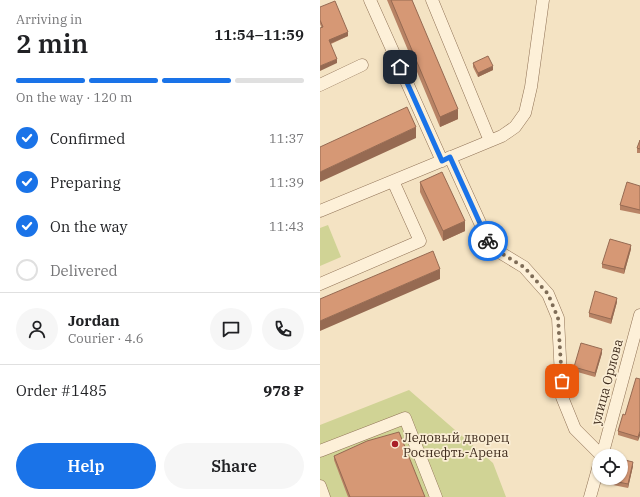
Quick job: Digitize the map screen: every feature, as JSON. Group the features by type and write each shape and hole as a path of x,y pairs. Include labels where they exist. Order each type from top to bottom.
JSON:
{"street":[{"path":"370,0 446,159 491,247 524,267 548,294 558,318 562,397 575,429 595,449"},
{"path":"432,0 490,141"},
{"path":"320,211 502,136 515,127 525,113 531,87 543,0"},
{"path":"320,85 362,65"},
{"path":"320,284 420,241 393,181"},
{"name":"улица Орлова","path":"604,449 640,315"},
{"path":"320,451 404,418 436,497"},
{"path":"590,497 593,485"},
{"path":"320,486 324,497"}],"green space":[{"path":"328,225 341,257 320,266 320,228"},
{"name":"Ледовый дворец Роснефть-Арена","path":"409,390 493,463 506,497 320,497 320,425"}],"building":[{"path":"391,0 412,0 458,109 440,117"},
{"path":"335,1 348,32 329,40 337,59 320,66 320,28 323,27 320,20 320,7"},
{"path":"488,56 493,66 478,73 473,63"},
{"path":"407,107 416,127 320,172 320,147"},
{"path":"640,140 640,149 637,148"},
{"path":"442,172 465,221 443,231 420,182"},
{"path":"627,182 640,186 640,210 620,205"},
{"path":"610,239 631,245 624,269 602,264"},
{"path":"433,251 440,269 320,321 320,299"},
{"path":"595,291 617,298 611,319 589,313"},
{"path":"581,343 602,349 595,373 574,367"},
{"path":"636,378 640,379 640,431 638,437 618,431 623,414 625,415"},
{"path":"399,432 425,497 350,497 334,456 367,441"},
{"path":"628,461 633,462 628,484"}],"way so far":[{"path":"488,241 491,247 524,267 548,294 558,318 562,381"}],"place":[{"name":"Ледовый дворец Роснефть-Арена","path":"395,444"}],"route":[{"path":"400,67 442,161 450,157 488,241"}]}
